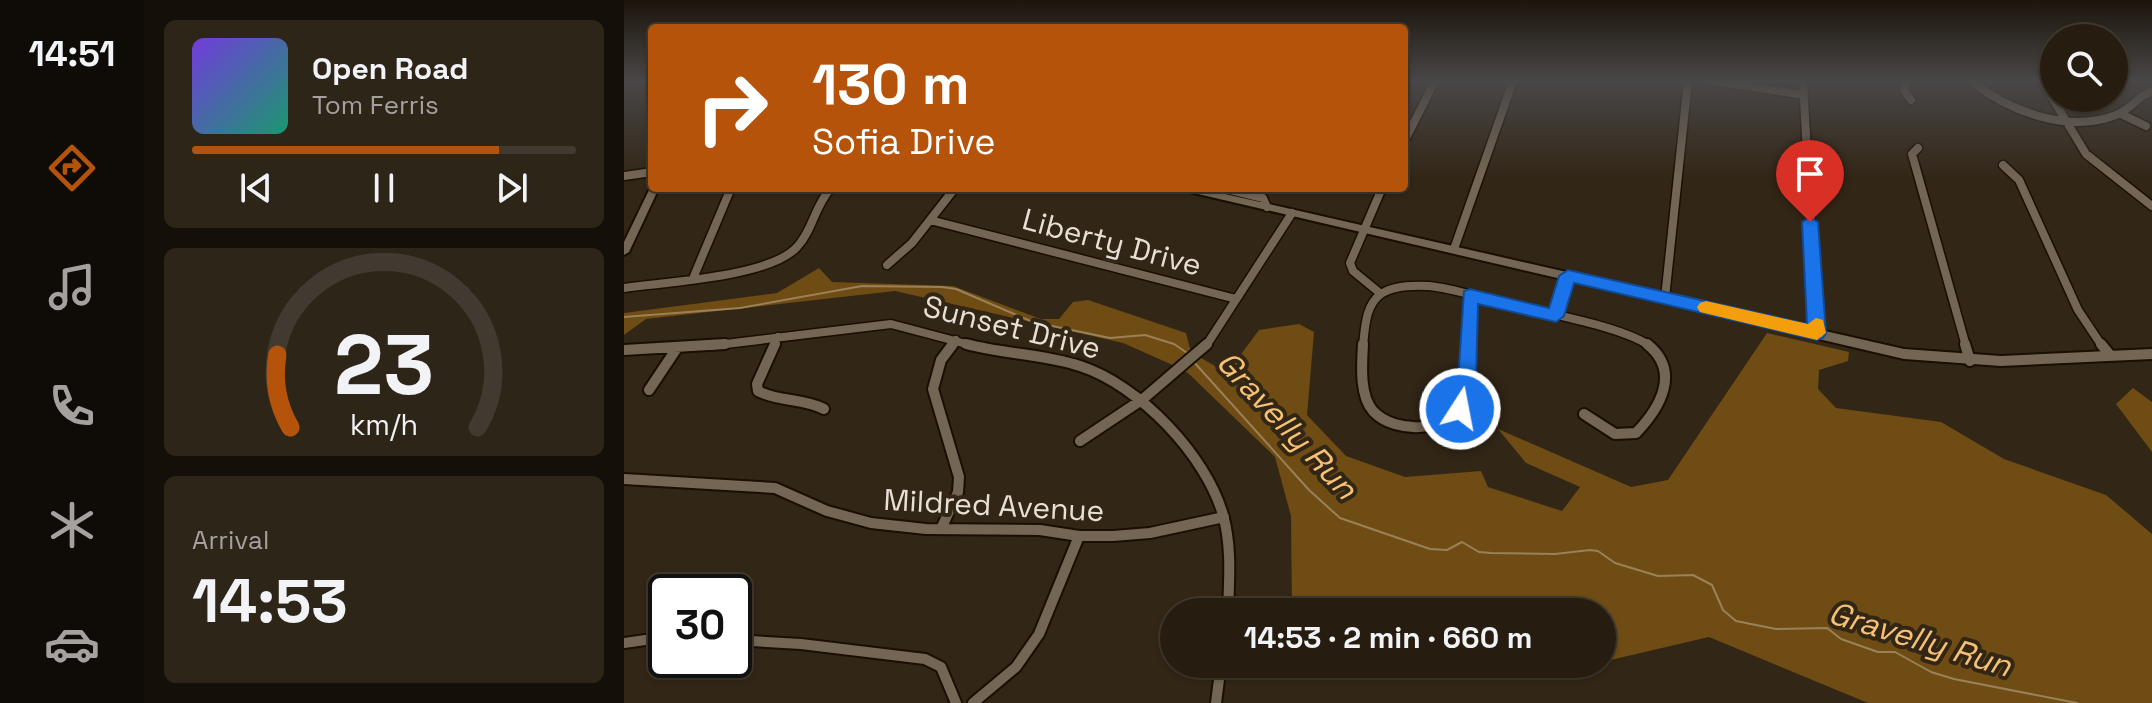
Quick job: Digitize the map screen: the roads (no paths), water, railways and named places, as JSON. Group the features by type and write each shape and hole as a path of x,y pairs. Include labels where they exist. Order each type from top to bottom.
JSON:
{"main road":[{"path":"1202,192 1904,354 1970,361 2152,354"}],"street":[{"path":"1408,133 1418,114"},
{"path":"1454,249 1501,114"},
{"path":"1665,298 1685,114"},
{"path":"1805,114 1817,333"},
{"path":"2043,114 2064,119 2099,120 2121,114 2146,126"},
{"path":"2061,114 2093,162 2152,206"},
{"path":"1918,148 1912,154 1970,361"},
{"path":"2003,165 2019,180 2078,310 2088,329 2110,355"},
{"path":"624,176 648,173"},
{"path":"624,252 652,192"},
{"path":"694,276 729,192"},
{"path":"624,288 765,267 782,261 802,245 819,199 827,192"},
{"path":"887,265 912,243 952,192"},
{"path":"1238,192 1263,198 1267,207"},
{"path":"1380,192 1350,263 1353,271 1381,294"},
{"path":"1080,441 1143,399 1203,350 1292,213"},
{"name":"Liberty Drive","path":"930,220 1236,299"},
{"path":"1556,316 1568,276"},
{"path":"1470,296 1464,400 1453,417 1436,424 1419,426 1388,420 1373,411 1364,398 1364,336 1368,315 1381,294 1414,284 1470,296 1556,316 1650,345 1665,365 1666,389 1646,424 1636,433 1615,434 1584,414"},
{"name":"Sunset Drive","path":"624,350 677,348 891,324 989,350 1081,366 1143,399 1195,459 1216,494 1224,517 1230,557 1229,598"},
{"path":"778,337 757,384 758,391 775,398 808,401 824,409"},
{"path":"941,529 958,492 959,477 933,389 941,360 956,340"},
{"path":"649,390 677,348"},
{"name":"Mildred Avenue","path":"624,479 775,488 827,511 871,523 941,529 1040,530 1079,536 1150,533 1224,517"},
{"path":"973,703 1016,667 1039,634 1079,536"},
{"path":"624,643 648,640"},
{"path":"752,641 925,659 941,667 956,703"},
{"path":"1216,703 1219,678"}],"waterway":[{"name":"Gravelly Run","path":"624,317 740,308 862,286 942,287 956,289 1033,322 1110,338 1145,335 1174,344 1190,355"},
{"name":"Gravelly Run","path":"1193,361 1309,490 1340,518 1430,549 1447,550 1462,542 1479,552 1491,553 1598,551 1615,563 1658,576 1693,575 1712,585 1723,610 1736,621 1776,629 1827,628 1841,639 1878,652 1895,652 1931,672 1954,679 2077,703"}]}
